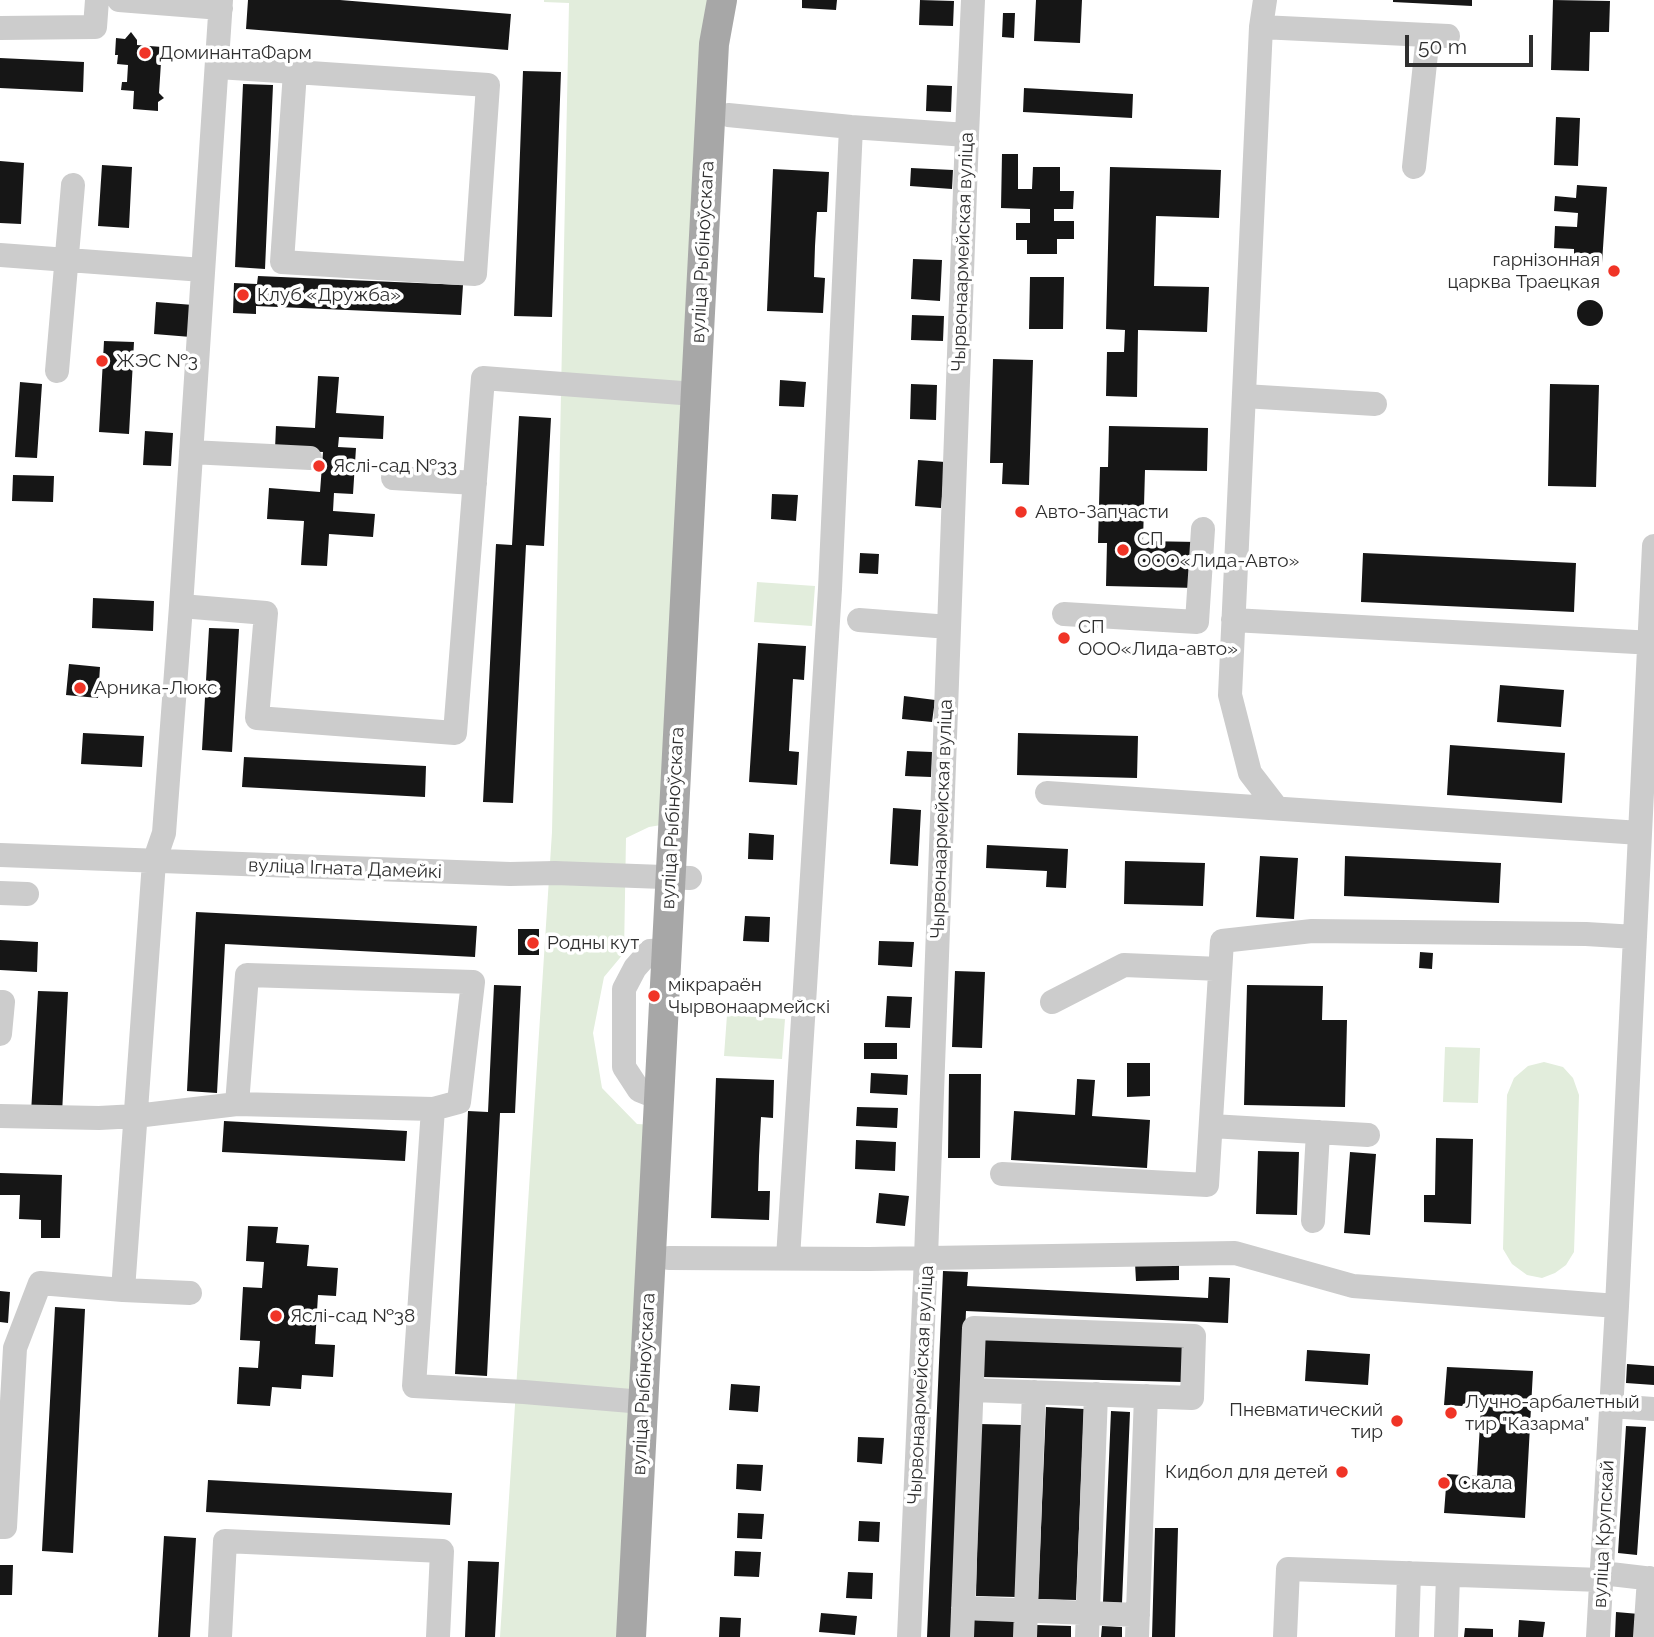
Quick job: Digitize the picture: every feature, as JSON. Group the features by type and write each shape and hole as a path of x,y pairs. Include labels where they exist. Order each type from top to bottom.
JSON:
{"main road":[{"name":"вуліца Рыбіноўскага","path":"680,878 695,394 713,44 722,0"},
{"name":"вуліца Рыбіноўскага","path":"647,1637 669,1258 676,949 728,115 732,0"},
{"name":"вуліца Рыбіноўскага","path":"631,1637 659,1098 676,949"}],"street":[{"path":"0,28 95,27 97,0"},
{"path":"119,0 221,4 164,833 154,862 123,1290"},
{"name":"Чырвонаармейская вуліца","path":"909,1637 926,1257 973,0"},
{"path":"1265,0 1261,27 1230,695 1250,773 1278,808"},
{"path":"1261,27 1438,36 1414,167"},
{"path":"218,67 295,72 488,85 475,275 282,262 295,72"},
{"path":"728,115 967,135"},
{"path":"788,1258 830,589 851,127"},
{"path":"57,371 73,185"},
{"path":"0,255 203,270"},
{"path":"181,606 266,613 257,718 455,733 483,378 695,394"},
{"path":"1244,396 1375,404"},
{"path":"191,452 310,458"},
{"path":"393,478 475,483"},
{"path":"1064,614 1197,622 1203,529"},
{"name":"вуліца Крупскай","path":"1598,1637 1652,643 1654,546"},
{"path":"859,620 949,627"},
{"path":"1233,620 1652,643"},
{"path":"1047,793 1640,833"},
{"name":"вуліца Ігната Дамейкі","path":"0,855 680,878"},
{"path":"0,893 27,894"},
{"path":"1002,1174 1207,1185 1222,941 1312,931 1635,937"},
{"path":"659,1098 639,1090 624,1068 624,989 635,968 650,951 676,949"},
{"path":"1052,1002 1124,965 1220,969"},
{"path":"0,1116 99,1118 237,1104 433,1110 459,1102 473,982 247,975 237,1104"},
{"path":"0,1002 3,1002 0,1034"},
{"path":"433,1110 414,1386 643,1402"},
{"path":"1211,1126 1368,1135"},
{"path":"1313,1221 1318,1132"},
{"path":"669,1258 869,1259 1235,1253 1353,1286 1617,1306"},
{"path":"0,1527 5,1527 7,1348 40,1283 190,1293"},
{"path":"962,1637 974,1328 1194,1336 1192,1398 972,1390"},
{"path":"1026,1637 1034,1392"},
{"path":"1087,1625 1096,1394"},
{"path":"963,1608 1026,1611 1087,1625 1138,1626 1146,1396"},
{"path":"1611,1406 1654,1409"},
{"path":"220,1637 225,1541 442,1551 438,1637"},
{"path":"1286,1637 1288,1569 1652,1579 1645,1637"},
{"path":"1407,1637 1409,1573"},
{"path":"1446,1637 1448,1575"}],"green space":[{"path":"544,0 709,0 673,823 649,827 626,838 624,953 604,977 593,1033 602,1088 637,1124 656,1125 629,1637 500,1637 552,832 569,3"},
{"path":"757,582 815,586 812,626 754,622"},
{"path":"727,1015 785,1019 782,1059 724,1056"},
{"path":"1445,1047 1480,1048 1478,1103 1443,1102"},
{"path":"1544,1062 1563,1067 1573,1078 1579,1095 1574,1252 1566,1265 1542,1278 1527,1275 1512,1264 1503,1249 1507,1095 1514,1078 1528,1066"}],"building":[{"path":"248,0 340,0 511,14 508,50 246,29"},
{"path":"802,0 837,0 836,10 802,8"},
{"path":"920,0 954,1 953,26 919,25"},
{"path":"1036,0 1082,0 1080,43 1034,41"},
{"path":"1472,0 1472,6 1393,2"},
{"path":"1553,0 1610,1 1609,32 1590,32 1589,71 1551,70"},
{"path":"1003,13 1015,13 1014,38 1002,37"},
{"path":"131,32 137,45 162,47 159,93 164,98 158,102 158,111 133,109 134,91 121,90 122,82 127,82 128,65 117,64 116,38 125,39"},
{"path":"0,58 84,62 83,92 0,88"},
{"path":"523,71 561,72 552,317 514,316"},
{"path":"243,84 273,85 265,269 235,267"},
{"path":"927,85 952,86 951,112 926,111"},
{"path":"1024,88 1133,94 1132,118 1023,112"},
{"path":"1556,117 1580,118 1578,166 1554,165"},
{"path":"1002,154 1018,154 1018,189 1032,189 1033,167 1060,167 1060,191 1074,191 1073,209 1054,209 1054,221 1074,221 1074,239 1057,239 1057,254 1027,254 1027,240 1016,240 1016,223 1030,223 1030,209 1001,208"},
{"path":"0,161 24,163 21,224 0,223"},
{"path":"102,165 132,167 129,228 98,226"},
{"path":"1110,167 1221,170 1219,218 1156,216 1154,286 1209,287 1207,332 1138,330 1137,397 1106,396 1107,352 1124,352 1125,330 1106,329"},
{"path":"911,168 953,170 952,189 910,186"},
{"path":"773,169 829,172 827,212 817,212 815,246 814,277 825,278 823,313 767,311"},
{"path":"1577,185 1607,187 1602,263 1574,261 1574,249 1554,248 1555,226 1577,227 1578,213 1554,211 1555,196 1576,198"},
{"path":"913,259 942,260 940,301 911,299"},
{"path":"258,276 463,285 461,315 256,306 256,314 233,313 234,283 257,284"},
{"path":"1030,277 1064,277 1063,329 1029,329"},
{"path":"1590,300 1599,304 1603,313 1599,322 1590,326 1581,322 1577,313 1581,304"},
{"path":"156,302 193,305 191,337 154,334"},
{"path":"912,315 944,316 943,341 911,340"},
{"path":"104,341 134,342 129,434 99,432"},
{"path":"993,359 1033,360 1029,485 1002,484 1003,463 990,463"},
{"path":"318,376 339,377 336,413 384,416 383,439 339,437 338,447 356,448 353,494 334,493 333,511 375,514 373,537 329,534 327,566 301,565 304,521 267,519 269,488 320,492 323,452 275,449 276,426 315,428"},
{"path":"780,380 806,382 804,407 779,406"},
{"path":"20,382 42,384 37,458 15,457"},
{"path":"911,384 937,385 936,420 910,419"},
{"path":"1550,384 1599,385 1596,487 1548,486"},
{"path":"519,416 551,418 544,546 526,545 513,803 483,802 496,544 512,545"},
{"path":"1109,426 1208,428 1207,471 1145,470 1143,541 1198,542 1197,588 1106,586 1107,543 1098,543 1100,467 1108,467"},
{"path":"145,431 173,433 171,466 143,465"},
{"path":"918,460 945,462 941,508 915,506"},
{"path":"13,475 54,476 53,502 12,501"},
{"path":"772,494 798,495 796,521 771,519"},
{"path":"860,553 879,554 878,574 859,573"},
{"path":"1363,553 1576,563 1574,612 1361,602"},
{"path":"93,598 154,601 153,631 92,628"},
{"path":"209,628 239,629 232,752 202,750"},
{"path":"758,643 806,646 804,680 793,679 789,751 799,752 797,785 749,782"},
{"path":"69,664 100,667 98,698 66,695"},
{"path":"1500,685 1564,690 1561,727 1497,722"},
{"path":"904,696 935,700 932,722 902,719"},
{"path":"83,733 144,736 142,767 81,764"},
{"path":"1018,733 1138,736 1137,778 1017,775"},
{"path":"1450,745 1565,753 1562,803 1447,795"},
{"path":"907,751 932,752 931,777 905,776"},
{"path":"244,757 426,766 425,797 242,787"},
{"path":"893,808 921,810 918,866 890,864"},
{"path":"749,833 774,835 773,860 748,859"},
{"path":"987,845 1068,849 1066,888 1046,887 1047,871 986,868"},
{"path":"1260,856 1298,858 1294,919 1256,917"},
{"path":"1345,856 1501,863 1499,903 1344,896"},
{"path":"1125,861 1205,863 1203,906 1124,904"},
{"path":"196,912 477,926 475,957 225,944 217,1093 187,1091"},
{"path":"745,916 770,917 769,942 743,941"},
{"path":"518,929 539,929 539,955 518,955"},
{"path":"0,940 38,942 37,972 0,970"},
{"path":"879,941 914,942 912,967 878,965"},
{"path":"1420,952 1433,953 1432,969 1419,968"},
{"path":"955,971 985,972 982,1048 952,1047"},
{"path":"494,985 521,986 515,1113 500,1113 487,1376 455,1374 468,1111 488,1112"},
{"path":"1247,985 1323,986 1322,1020 1347,1020 1345,1107 1244,1105"},
{"path":"38,991 68,992 62,1114 31,1113"},
{"path":"887,996 912,997 910,1028 885,1027"},
{"path":"864,1043 897,1043 897,1059 864,1059"},
{"path":"1127,1063 1150,1063 1150,1096 1127,1097"},
{"path":"871,1073 908,1075 907,1095 870,1093"},
{"path":"949,1074 981,1074 980,1158 948,1158"},
{"path":"716,1078 774,1080 773,1118 761,1117 759,1156 758,1191 770,1191 769,1220 711,1218"},
{"path":"1077,1079 1095,1080 1092,1116 1150,1120 1147,1168 1011,1160 1014,1111 1075,1115"},
{"path":"857,1107 898,1108 897,1128 856,1126"},
{"path":"224,1121 407,1131 405,1161 222,1152"},
{"path":"1436,1138 1473,1139 1471,1224 1424,1222 1424,1195 1435,1195"},
{"path":"856,1140 896,1142 895,1171 855,1169"},
{"path":"1258,1151 1299,1152 1297,1215 1256,1214"},
{"path":"1350,1152 1376,1154 1370,1235 1344,1233"},
{"path":"0,1173 62,1175 60,1238 41,1238 41,1220 19,1219 20,1195 0,1195"},
{"path":"879,1193 909,1196 905,1226 876,1223"},
{"path":"248,1226 278,1227 276,1243 309,1245 307,1266 338,1268 336,1296 318,1295 315,1344 335,1345 333,1377 302,1375 301,1389 272,1387 270,1406 237,1404 239,1367 258,1368 260,1341 240,1340 243,1287 262,1288 264,1262 246,1261"},
{"path":"1179,1262 1179,1280 1136,1281 1135,1263"},
{"path":"943,1271 968,1272 967,1286 1208,1298 1209,1277 1230,1278 1228,1323 966,1311 952,1637 927,1637"},
{"path":"0,1291 10,1292 8,1323 0,1322"},
{"path":"55,1307 85,1309 73,1553 42,1551"},
{"path":"983,1339 1184,1345 1183,1382 982,1377"},
{"path":"1307,1350 1370,1354 1368,1385 1305,1381"},
{"path":"1627,1364 1654,1366 1654,1385 1626,1383"},
{"path":"1447,1367 1533,1371 1525,1518 1444,1513 1447,1474 1477,1476 1481,1407 1444,1405"},
{"path":"731,1384 760,1386 758,1412 729,1410"},
{"path":"1046,1407 1084,1409 1076,1600 1038,1599"},
{"path":"1111,1411 1130,1412 1122,1603 1103,1602"},
{"path":"980,1424 1021,1425 1017,1597 976,1596"},
{"path":"1626,1426 1646,1427 1637,1555 1618,1553"},
{"path":"858,1437 884,1438 882,1464 857,1462"},
{"path":"737,1464 763,1465 761,1491 736,1489"},
{"path":"208,1480 452,1493 450,1525 206,1512"},
{"path":"738,1513 764,1514 762,1539 737,1538"},
{"path":"859,1521 880,1522 879,1542 858,1541"},
{"path":"1155,1528 1178,1528 1175,1637 1152,1637"},
{"path":"164,1536 196,1538 190,1637 158,1637"},
{"path":"735,1551 761,1552 759,1577 734,1576"},
{"path":"468,1561 499,1562 495,1637 465,1637"},
{"path":"0,1565 13,1565 12,1595 0,1595"},
{"path":"848,1572 873,1573 872,1599 846,1598"},
{"path":"1616,1612 1639,1614 1638,1637 1615,1637"},
{"path":"821,1613 857,1616 855,1635 819,1632"},
{"path":"720,1617 741,1618 740,1637 719,1637"},
{"path":"973,1620 1015,1621 1014,1637 972,1637"},
{"path":"1519,1620 1545,1622 1543,1637 1518,1637"},
{"path":"1036,1625 1071,1626 1071,1637 1036,1637"},
{"path":"1102,1626 1122,1627 1122,1637 1101,1637"},
{"path":"1465,1628 1493,1629 1493,1637 1464,1637"}],"place":[{"name":"ДоминантаФарм","path":"145,53"},
{"name":"гарнізонная царква Траецкая","path":"1614,271"},
{"name":"Клуб «Дружба»","path":"243,295"},
{"name":"ЖЭС №3","path":"102,361"},
{"name":"Яслі-сад №33","path":"319,466"},
{"name":"Авто-Запчасти","path":"1021,512"},
{"name":"СП ООО«Лида-Авто»","path":"1123,550"},
{"name":"СП ООО«Лида-авто»","path":"1064,638"},
{"name":"Арника-Люкс","path":"80,688"},
{"name":"Родны кут","path":"533,943"},
{"name":"мікрараён Чырвонаармейскі","path":"654,996"},
{"name":"Яслі-сад №38","path":"276,1316"},
{"name":"Лучно-арбалетный тир \"Казарма\"","path":"1451,1413"},
{"name":"Пневматический тир","path":"1397,1421"},
{"name":"Кидбол для детей","path":"1342,1472"},
{"name":"Скала","path":"1444,1483"}]}
